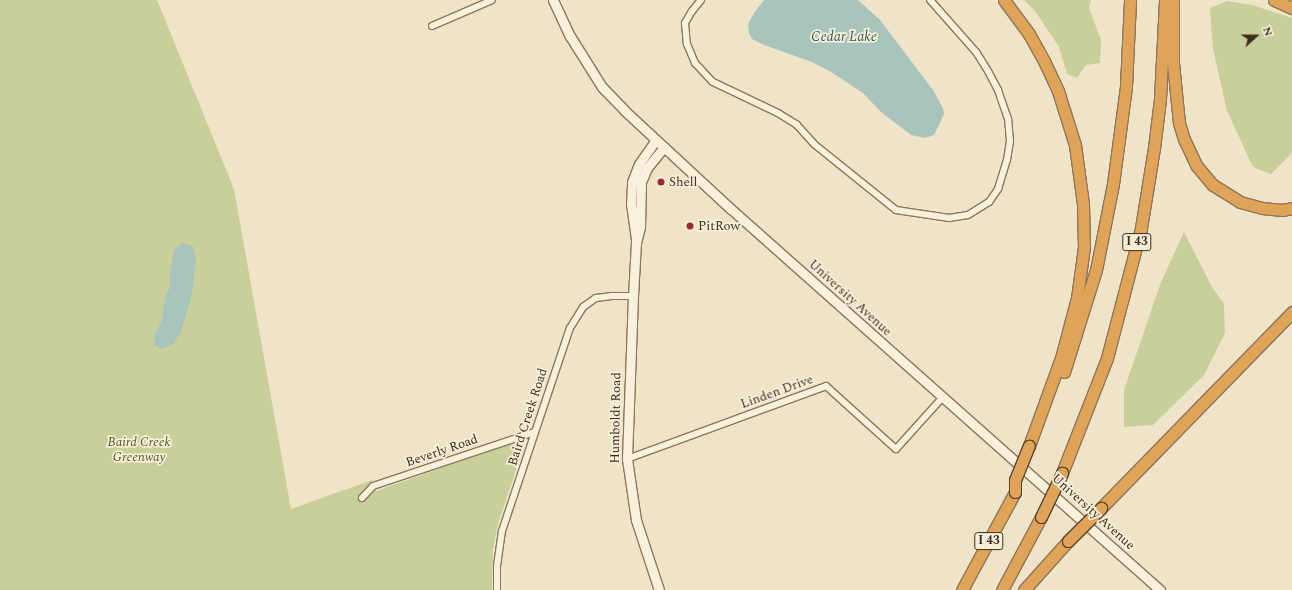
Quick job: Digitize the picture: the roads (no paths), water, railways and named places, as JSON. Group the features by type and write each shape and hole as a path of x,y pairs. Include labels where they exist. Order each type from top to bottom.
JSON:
{"highway":[{"path":"1004,0 1029,34 1058,91 1075,145 1084,204 1084,247 1077,298 1061,358 1031,449"},
{"name":"I 43","path":"962,590 1015,492 1031,449 1070,356 1096,270 1123,122 1128,58 1130,0"},
{"name":"I 43","path":"1002,590 1041,517 1062,473 1107,358 1141,228 1153,155 1160,99 1165,0"},
{"path":"1173,0 1173,62 1179,123 1184,139 1196,165 1213,185 1240,202 1262,208 1282,210 1292,208"},
{"path":"1274,0 1292,8"},
{"path":"1024,590 1068,541 1292,312"}],"main road":[{"name":"University Avenue","path":"553,0 570,36 602,86 656,140 731,209 1160,590"},
{"name":"Humboldt Road","path":"656,140 636,169 632,182 631,204 636,242 627,459 636,520 659,590"},
{"name":"Humboldt Road","path":"636,242 640,227 641,182 647,168 664,147"}],"street":[{"path":"432,26 492,0"},
{"path":"701,0 692,11 685,24 687,44 695,63 713,82 778,113 797,125 814,144 896,210 949,218 968,215 989,202 998,189 1007,160 1010,141 1008,119 998,90 988,71 976,52 930,0"},
{"name":"Baird Creek Road","path":"497,590 497,566 502,531 564,341 583,307 596,298 633,296"},
{"name":"Linden Drive","path":"627,459 826,386 896,449 944,397"},
{"name":"Beverly Road","path":"362,498 373,486 534,432"}],"water":[{"name":"Cedar Lake","path":"764,0 858,0 880,20 933,90 943,108 944,114 934,135 925,138 911,135 881,112 863,93 831,72 812,62 764,45 752,39 749,33 748,24"},
{"path":"182,243 193,246 196,258 192,295 180,334 171,346 161,349 154,345 155,333 161,323 165,298 170,287 170,273 174,250"}],"place":[{"name":"Shell","path":"661,182"},
{"name":"PitRow","path":"690,226"}],"park label":[{"name":"Baird Creek Greenway","path":"139,450"}]}
